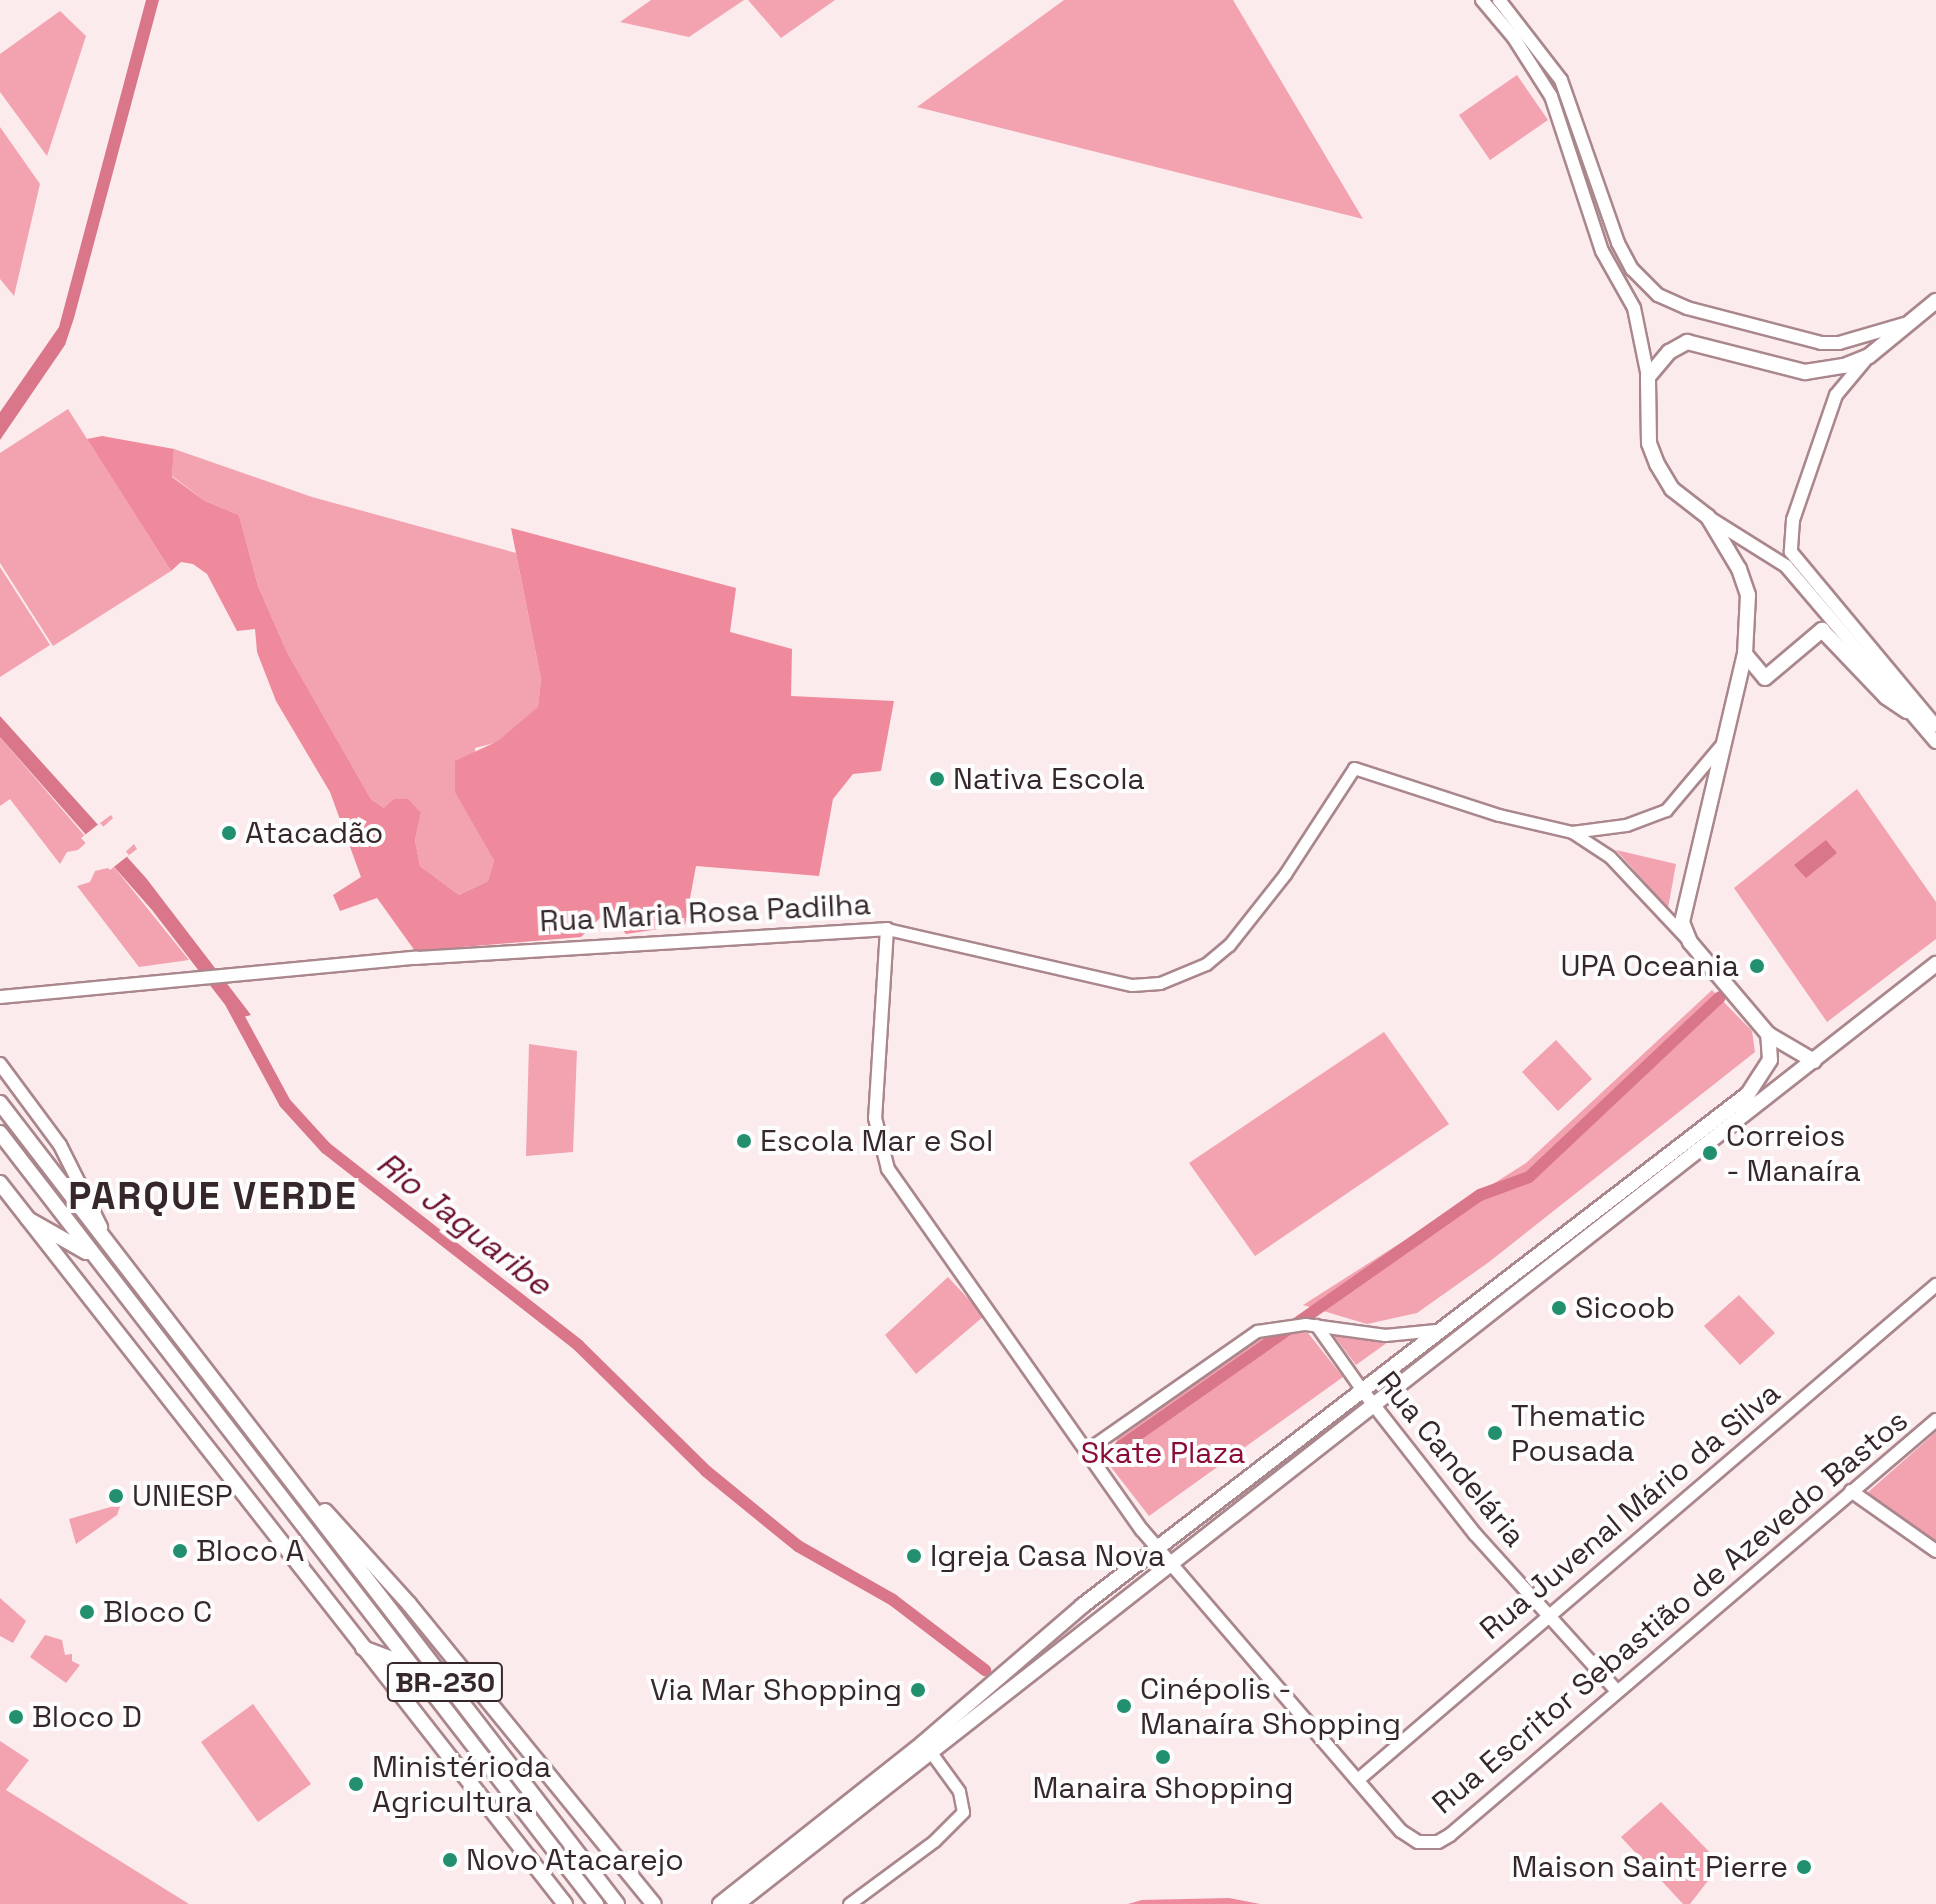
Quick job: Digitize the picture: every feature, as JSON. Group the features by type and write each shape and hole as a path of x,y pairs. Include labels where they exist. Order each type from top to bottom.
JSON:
{"main road":[{"path":"1482,0 1514,38 1551,96 1602,251 1634,308 1648,377 1649,443 1672,489 1708,517 1786,566 1936,742"},
{"path":"1499,0 1561,80 1618,243 1632,269 1658,295 1687,308 1821,343 1839,343 1907,323"},
{"path":"1936,301 1869,356 1836,395 1793,520 1791,552 1936,726"},
{"path":"1648,377 1669,352 1687,342 1805,372 1823,372 1869,356"},
{"path":"1708,517 1739,569 1748,595 1745,654 1682,912 1690,942 1768,1034 1814,1061"},
{"path":"1745,654 1765,678 1822,630 1886,697 1907,711"},
{"path":"887,929 875,1118 888,1169 1085,1451 1157,1548 1359,1779"},
{"name":"Rua Maria Rosa Padilha","path":"0,997 494,952 887,929"},
{"path":"737,1904 1936,964"},
{"path":"720,1904 1157,1548 1436,1330 1748,1094 1770,1060 1768,1034"},
{"path":"0,1064 60,1145 114,1253"},
{"name":"BR-230","path":"0,1103 276,1457 617,1904"},
{"name":"BR-230","path":"0,1133 596,1904"},
{"path":"0,1183 565,1904"},
{"path":"28,1219 94,1256"},
{"name":"Rua Juvenal Mário da Silva","path":"1359,1779 1936,1285"},
{"name":"Rua Candelária","path":"1362,1390 1546,1616 1617,1691"},
{"name":"Rua Escritor Sebastião de Azevedo Bastos","path":"1359,1779 1407,1836 1438,1842 1936,1420"},
{"path":"276,1457 409,1604 654,1904"},
{"path":"1851,1491 1936,1551"},
{"path":"363,1648 411,1666"}],"street":[{"path":"1572,832 1626,825 1666,810 1722,745"},
{"name":"Rua Maria Rosa Padilha","path":"887,929 1132,985 1174,978 1206,964 1229,945 1285,874 1354,768 1499,815 1572,832"},
{"path":"1572,832 1610,857 1690,942"},
{"path":"1085,1451 1239,1340 1289,1324 1385,1335 1436,1330"},
{"name":"Rua Candelária","path":"1310,1324 1362,1390"},
{"path":"849,1904 953,1824 963,1812 959,1791 932,1754"}],"green space":[{"path":"651,0 744,0 689,37 620,22"},
{"path":"748,0 835,0 781,38"},
{"path":"1064,0 1233,0 1363,219 917,107"},
{"path":"60,11 86,36 47,156 0,92 0,54"},
{"path":"1517,75 1548,120 1490,160 1459,115"},
{"path":"0,127 40,184 14,296 0,279"},
{"path":"68,409 171,571 53,646 0,563 0,453"},
{"path":"174,449 312,497 516,553 541,679 538,708 498,742 475,748 483,835 494,860 488,881 459,895 420,866 415,840 421,813 384,808 371,799 287,652 258,586 239,515 205,501 172,476"},
{"path":"0,567 50,645 0,677"},
{"path":"0,737 84,835 111,815 113,818 78,850 67,852 60,864 10,799 0,806"},
{"path":"1857,789 1936,902 1936,939 1827,1022 1734,888"},
{"path":"134,844 137,849 114,867 189,960 139,967 77,886 90,882 95,871 108,868"},
{"path":"1616,850 1676,864 1668,908"},
{"path":"1712,990 1752,1031 1755,1052 1489,1262 1417,1313 1367,1324 1303,1305 1526,1163"},
{"path":"1384,1032 1449,1124 1255,1256 1189,1163"},
{"path":"1556,1040 1592,1079 1558,1111 1522,1072"},
{"path":"529,1044 577,1051 573,1152 526,1156"},
{"path":"948,1277 984,1316 916,1374 885,1335"},
{"path":"1739,1295 1775,1333 1740,1365 1704,1326"},
{"name":"Skate Plaza","path":"1261,1332 1308,1333 1343,1377 1149,1516 1107,1462 1122,1429"},
{"path":"1332,1333 1388,1342 1356,1365"},
{"path":"1936,1432 1936,1545 1866,1494"},
{"path":"121,1504 117,1515 76,1544 69,1519"},
{"path":"0,1598 26,1621 13,1643 0,1636"},
{"path":"45,1635 62,1640 65,1655 72,1654 72,1661 80,1665 66,1683 30,1657"},
{"path":"253,1704 311,1784 258,1822 201,1742"},
{"path":"0,1741 29,1760 6,1790 189,1904 0,1904"},
{"path":"1661,1802 1721,1864 1690,1904 1683,1904 1621,1837"}],"shaded area":[{"path":"146,0 159,0 74,318 65,345 0,440 0,412 59,327"},
{"path":"102,436 174,449 172,477 205,501 239,515 258,586 287,652 371,799 384,808 394,799 408,799 421,813 415,840 420,866 459,895 488,881 494,860 455,792 455,761 498,741 538,707 541,679 511,528 736,588 730,632 792,649 791,696 894,701 881,771 853,774 833,799 819,876 696,866 685,925 626,934 607,911 581,937 415,951 377,898 340,911 333,895 361,877 330,792 276,701 257,652 255,629 237,631 207,574 193,564 181,562 171,571 87,439"},
{"path":"0,716 146,878 251,1015 236,1019 152,910 0,737"},
{"path":"1826,840 1837,853 1806,878 1794,865"},
{"path":"1229,1898 1260,1904 1128,1904 1142,1900"}],"pier":[{"path":"100,823 129,855 110,870 81,838"}],"waterway":[{"path":"1120,1447 1480,1195 1529,1177 1720,997"},
{"name":"Rio Jaguaribe","path":"232,1005 285,1103 326,1148 578,1345 706,1471 798,1546 893,1600 985,1670"}],"place":[{"name":"Nativa Escola","path":"937,779"},
{"name":"Atacadão","path":"229,833"},
{"name":"UPA Oceania","path":"1757,966"},
{"name":"Escola Mar e Sol","path":"744,1141"},
{"name":"Correios - Manaíra","path":"1710,1153"},
{"name":"Sicoob","path":"1559,1308"},
{"name":"Thematic Pousada","path":"1495,1433"},
{"name":"UNIESP","path":"116,1496"},
{"name":"Bloco A","path":"180,1551"},
{"name":"Igreja Casa Nova","path":"914,1556"},
{"name":"Bloco C","path":"87,1612"},
{"name":"Via Mar Shopping","path":"918,1690"},
{"name":"Cinépolis - Manaíra Shopping","path":"1124,1706"},
{"name":"Bloco D","path":"16,1717"},
{"name":"Manaira Shopping","path":"1163,1757"},
{"name":"Ministérioda Agricultura","path":"356,1784"},
{"name":"Novo Atacarejo","path":"450,1860"},
{"name":"Maison Saint Pierre","path":"1804,1867"}],"district":[{"name":"PARQUE VERDE","path":"213,1197"}]}
